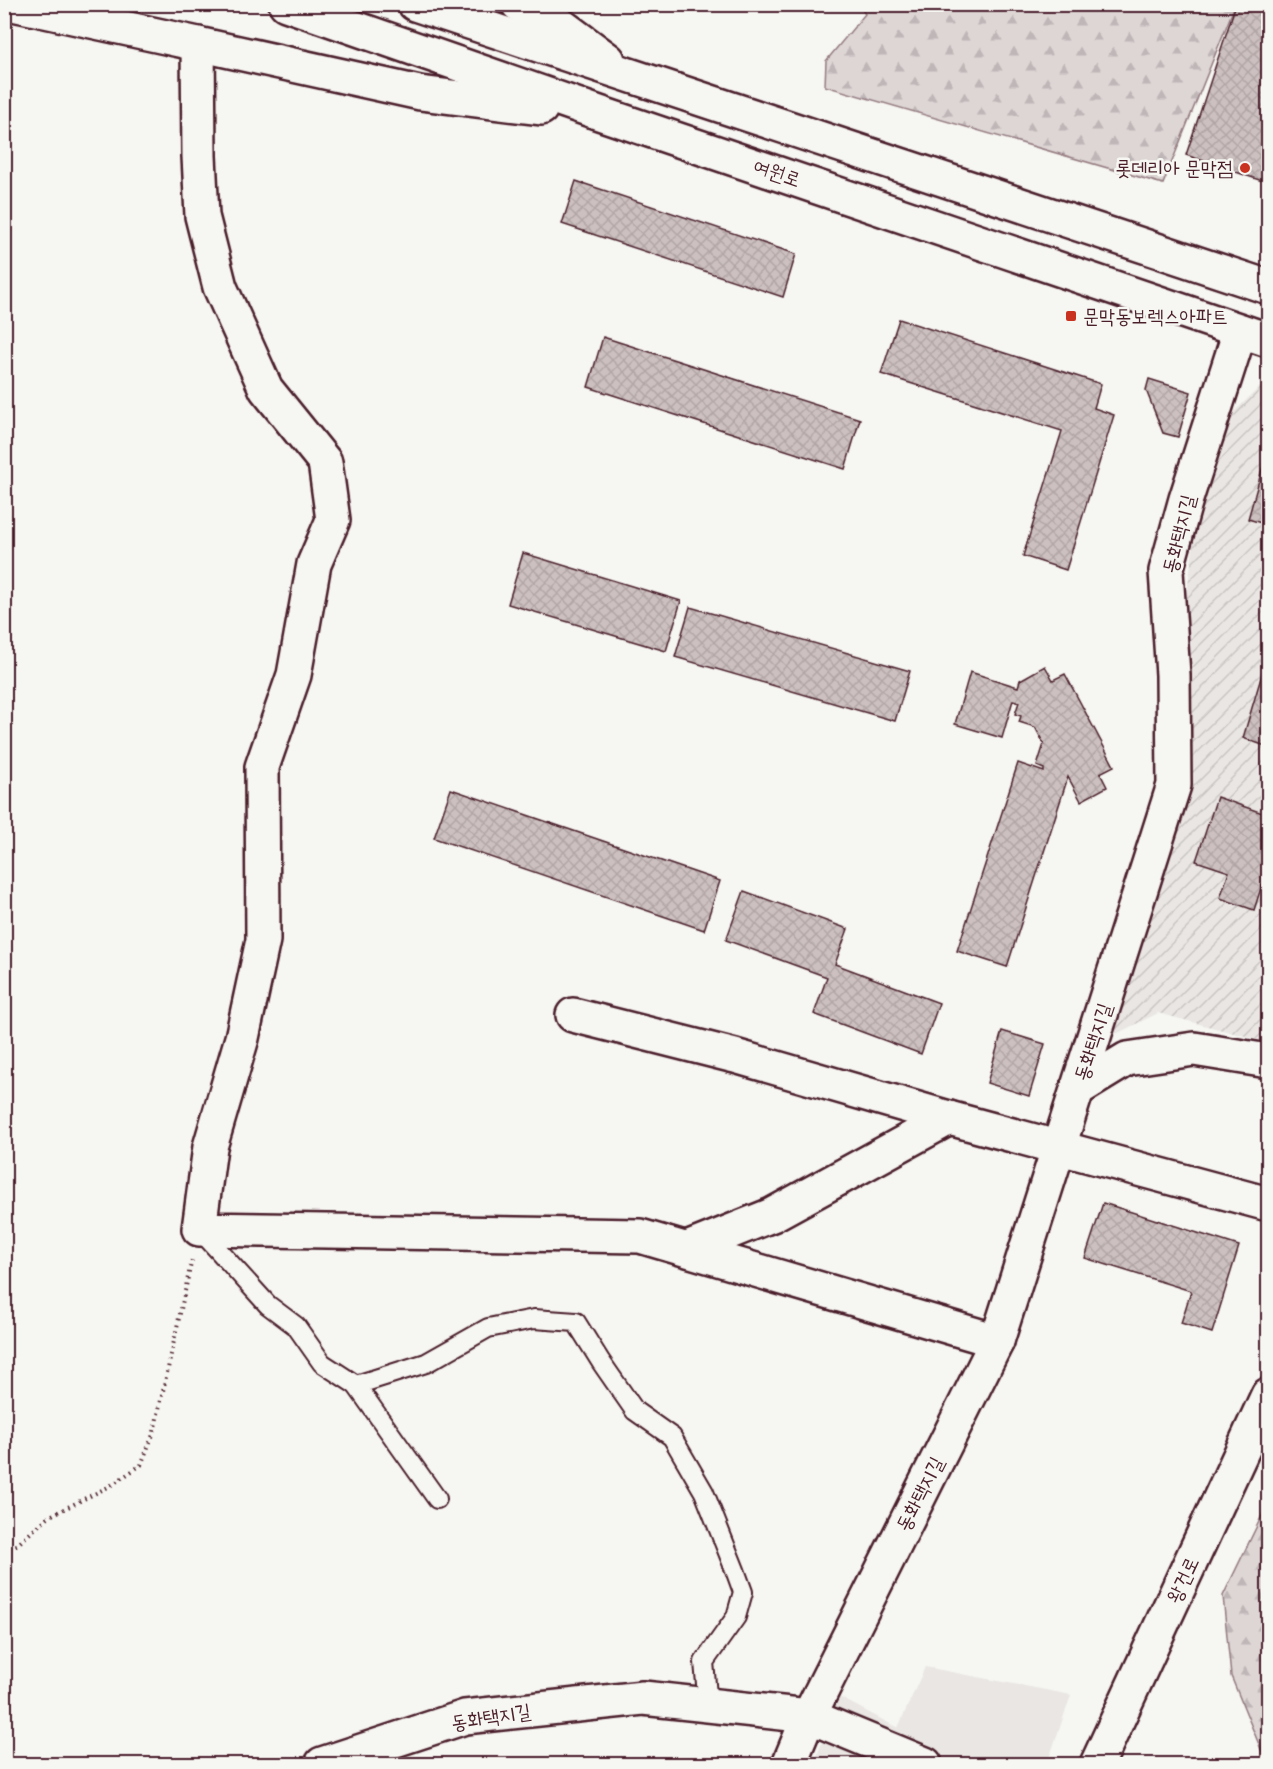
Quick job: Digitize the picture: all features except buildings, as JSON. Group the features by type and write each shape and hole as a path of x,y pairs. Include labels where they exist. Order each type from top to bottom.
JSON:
{"main road":[{"path":"14,4 420,93 608,116"},
{"name":"여원로","path":"286,4 1254,335"},
{"path":"415,4 1261,284"},
{"path":"518,4 558,23 628,76"},
{"path":"198,44 202,216 220,287 266,389 325,462 333,520 314,564 294,675 262,767 263,940 242,1038 210,1147 199,1229 640,1236 997,1341"},
{"name":"동화택지길","path":"789,1764 809,1716 997,1341 1078,1089 1174,785 1173,675 1166,572 1186,499 1254,335 1261,284"},
{"path":"573,1015 735,1056 949,1118 1269,1204"},
{"path":"1078,1089 1127,1059 1194,1049 1269,1061"},
{"path":"687,1249 772,1215 949,1118"},
{"name":"왕건로","path":"1097,1764 1269,1395"},
{"name":"동화택지길","path":"322,1764 465,1717 643,1698 809,1716 926,1764"}],"lane":[{"path":"199,1229 268,1305 296,1326 322,1363 356,1385 437,1499"},
{"path":"356,1385 426,1363 488,1328 534,1319 576,1322 635,1411 672,1437 704,1492 743,1592 736,1617 704,1662 708,1706"}],"path":[{"path":"4,1549 17,1545 48,1517 110,1486 141,1465 154,1432 199,1229"}],"shaded area":[{"path":"1263,384 1268,386 1268,1042 1158,1013 1104,1040 1186,799 1192,732 1180,644 1200,498 1235,411"},
{"path":"925,1667 1071,1695 1047,1764 814,1764 839,1697 898,1728"}],"green space":[{"path":"859,5 1235,5 1163,184 825,86 826,61 865,14"},
{"path":"1268,1503 1267,1764 1231,1676 1223,1596"}],"place":[{"name":"롯데리아 문막점","path":"1245,168"},
{"name":"문막동보렉스아파트","path":"1071,316"}]}
